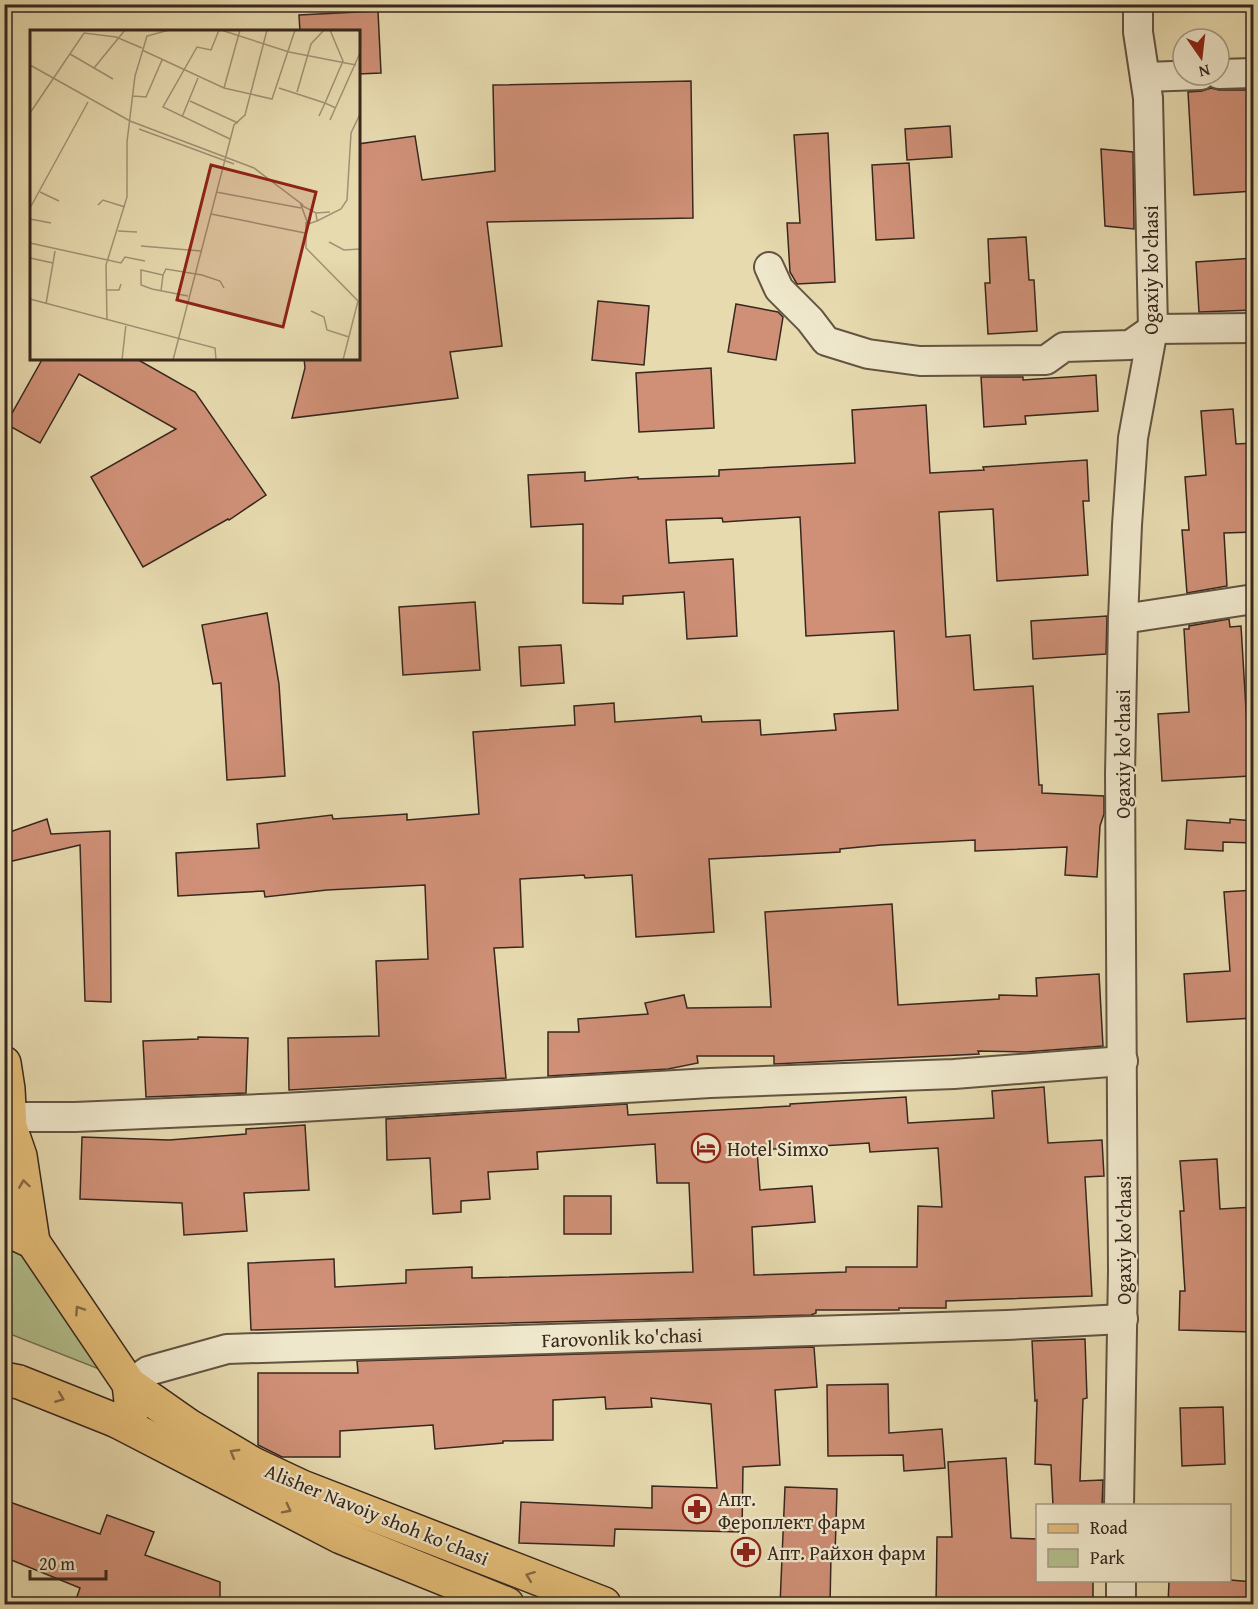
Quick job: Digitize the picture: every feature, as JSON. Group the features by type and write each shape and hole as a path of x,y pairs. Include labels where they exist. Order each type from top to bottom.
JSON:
{"main road":[{"path":"4,1063 8,1128 20,1156 19,1235 129,1384 132,1410 117,1421"},
{"name":"Alisher Navoiy shoh ko'chasi","path":"4,1379 19,1382 117,1421 341,1537 507,1605"},
{"name":"Alisher Navoiy shoh ko'chasi","path":"129,1384 189,1426 253,1464 302,1487 604,1605"}],"street":[{"name":"Ogaxiy ko'chasi","path":"1119,1504 1123,1319 1120,774 1123,619 1133,438 1153,329 1148,98 1138,32 1138,4"},
{"path":"1231,74 1254,73"},
{"path":"1145,77 1171,76"},
{"path":"769,267 779,289 810,320 826,341 868,354 920,361 1046,360 1064,347 1130,345 1153,329 1254,328"},
{"path":"1123,619 1254,599"},
{"path":"8,1128 75,1117 284,1108 710,1083 954,1074 1123,1061"},
{"name":"Farovonlik ko'chasi","path":"129,1384 148,1371 227,1349 995,1326 1123,1319"},
{"path":"1120,1582 1121,1605"}],"green space":[{"path":"4,1251 18,1252 29,1258 99,1369 5,1332"}],"building":[{"path":"378,11 381,73 360,74 360,30 300,30 299,15"},
{"path":"691,81 693,218 487,222 502,346 450,352 458,398 292,418 305,368 304,360 360,360 360,144 415,136 422,180 495,171 493,85"},
{"path":"1211,88 1252,90 1254,191 1194,195 1188,92"},
{"path":"950,126 952,157 907,160 905,129"},
{"path":"828,133 835,282 797,284 790,272 787,223 800,223 794,135"},
{"path":"1101,149 1133,152 1134,229 1105,226"},
{"path":"909,163 914,238 876,240 872,165"},
{"path":"1026,237 1029,280 1034,280 1037,331 988,334 985,283 990,283 988,239"},
{"path":"1254,258 1254,310 1199,312 1196,262"},
{"path":"598,301 649,306 644,365 592,360"},
{"path":"736,304 778,312 783,317 776,360 728,352"},
{"path":"42,360 139,360 195,392 266,495 229,520 143,567 91,477 176,429 79,374 40,443 6,424"},
{"path":"711,368 714,428 639,432 636,373"},
{"path":"1096,375 1098,411 1025,416 1026,424 984,427 981,377 1023,377 1023,380"},
{"path":"926,405 930,473 1087,460 1089,501 1083,501 1088,575 997,581 993,509 939,512 946,637 970,635 974,690 1033,686 1039,785 1042,785 1042,793 1104,796 1097,877 1065,875 1067,847 975,851 975,840 881,845 840,849 840,852 709,859 714,932 636,937 632,875 520,879 523,947 494,948 506,1078 289,1090 288,1038 379,1036 376,961 428,959 425,885 327,890 265,897 264,891 178,896 176,853 259,848 257,824 332,815 333,819 407,814 407,820 479,814 473,732 575,725 574,706 614,703 615,722 701,716 702,722 760,720 761,735 836,730 834,714 898,710 894,631 806,636 800,517 723,522 722,518 666,520 669,563 733,559 737,636 687,639 684,592 623,596 623,604 583,603 583,524 531,527 528,475 585,472 585,481 638,477 638,479 719,476 719,470 855,463 852,410"},
{"path":"1233,409 1236,444 1254,443 1254,532 1224,533 1227,586 1187,593 1182,530 1189,530 1185,477 1206,475 1201,411"},
{"path":"475,602 480,670 403,675 399,607"},
{"path":"267,613 279,684 285,776 227,780 221,683 213,684 202,625"},
{"path":"1107,616 1106,654 1033,659 1031,621"},
{"path":"1229,619 1230,627 1241,626 1250,776 1162,781 1158,714 1189,712 1184,629 1189,629 1189,626"},
{"path":"561,645 564,683 521,686 519,647"},
{"path":"47,819 51,834 110,831 111,1002 85,1001 80,845 4,863 4,834"},
{"path":"1230,819 1254,821 1254,843 1223,842 1223,851 1185,849 1187,820 1230,823"},
{"path":"1254,890 1254,1018 1187,1022 1184,974 1230,971 1224,892"},
{"path":"892,904 898,1005 999,999 999,995 1037,996 1036,978 1099,974 1103,1046 1025,1052 978,1051 979,1054 774,1064 774,1056 697,1056 698,1063 668,1069 548,1076 548,1032 579,1032 578,1019 648,1014 645,1003 684,995 687,1008 771,1007 765,912"},
{"path":"198,1037 248,1038 246,1093 146,1097 143,1041 198,1039"},
{"path":"1044,1087 1048,1143 1102,1140 1104,1176 1085,1177 1092,1296 946,1301 946,1308 816,1310 816,1313 811,1315 251,1330 248,1263 334,1259 335,1287 406,1283 406,1270 472,1267 472,1278 693,1272 689,1183 657,1183 655,1144 537,1152 538,1169 488,1172 490,1199 461,1201 461,1212 433,1214 430,1158 387,1160 386,1119 627,1104 628,1115 906,1097 908,1123 994,1118 992,1091","holes":["869,1143 870,1152 938,1148 942,1207 918,1206 917,1267 846,1267 846,1272 754,1275 752,1227 815,1222 812,1186 760,1190 757,1150"]},
{"path":"305,1125 309,1190 244,1193 247,1231 184,1235 182,1203 80,1199 82,1137 169,1140 246,1134 246,1129"},
{"path":"1217,1159 1220,1209 1254,1207 1254,1332 1179,1330 1180,1291 1185,1291 1180,1211 1184,1211 1180,1161"},
{"path":"564,1196 611,1196 611,1234 564,1234"},
{"path":"1085,1339 1087,1398 1083,1399 1080,1481 1103,1480 1102,1504 1053,1504 1051,1465 1035,1464 1037,1400 1035,1401 1032,1341"},
{"path":"814,1347 817,1387 775,1390 780,1465 743,1467 742,1532 615,1529 614,1546 519,1543 521,1502 652,1508 652,1486 717,1488 711,1404 651,1398 652,1407 606,1409 605,1397 553,1400 553,1440 503,1441 503,1443 435,1449 433,1425 340,1431 340,1457 282,1457 258,1445 258,1373 358,1373 357,1361"},
{"path":"888,1384 889,1433 942,1429 945,1468 904,1471 903,1455 828,1456 827,1385"},
{"path":"1223,1407 1225,1464 1182,1466 1180,1408"},
{"path":"1006,1458 1011,1538 1036,1539 1036,1582 1093,1582 1093,1605 936,1605 937,1537 952,1537 948,1462"},
{"path":"785,1487 837,1489 835,1556 831,1555 830,1605 780,1605"},
{"path":"4,1500 100,1534 107,1515 154,1532 145,1555 220,1582 220,1605 74,1605 80,1588 4,1557"},
{"path":"1231,1580 1254,1582 1254,1605 1168,1605 1169,1582 1231,1582"}],"place":[{"name":"Hotel Simxo","path":"706,1148"},
{"name":"Апт. Фероплект фарм","path":"697,1509"},
{"name":"Апт. Райхон фарм","path":"746,1552"}]}
